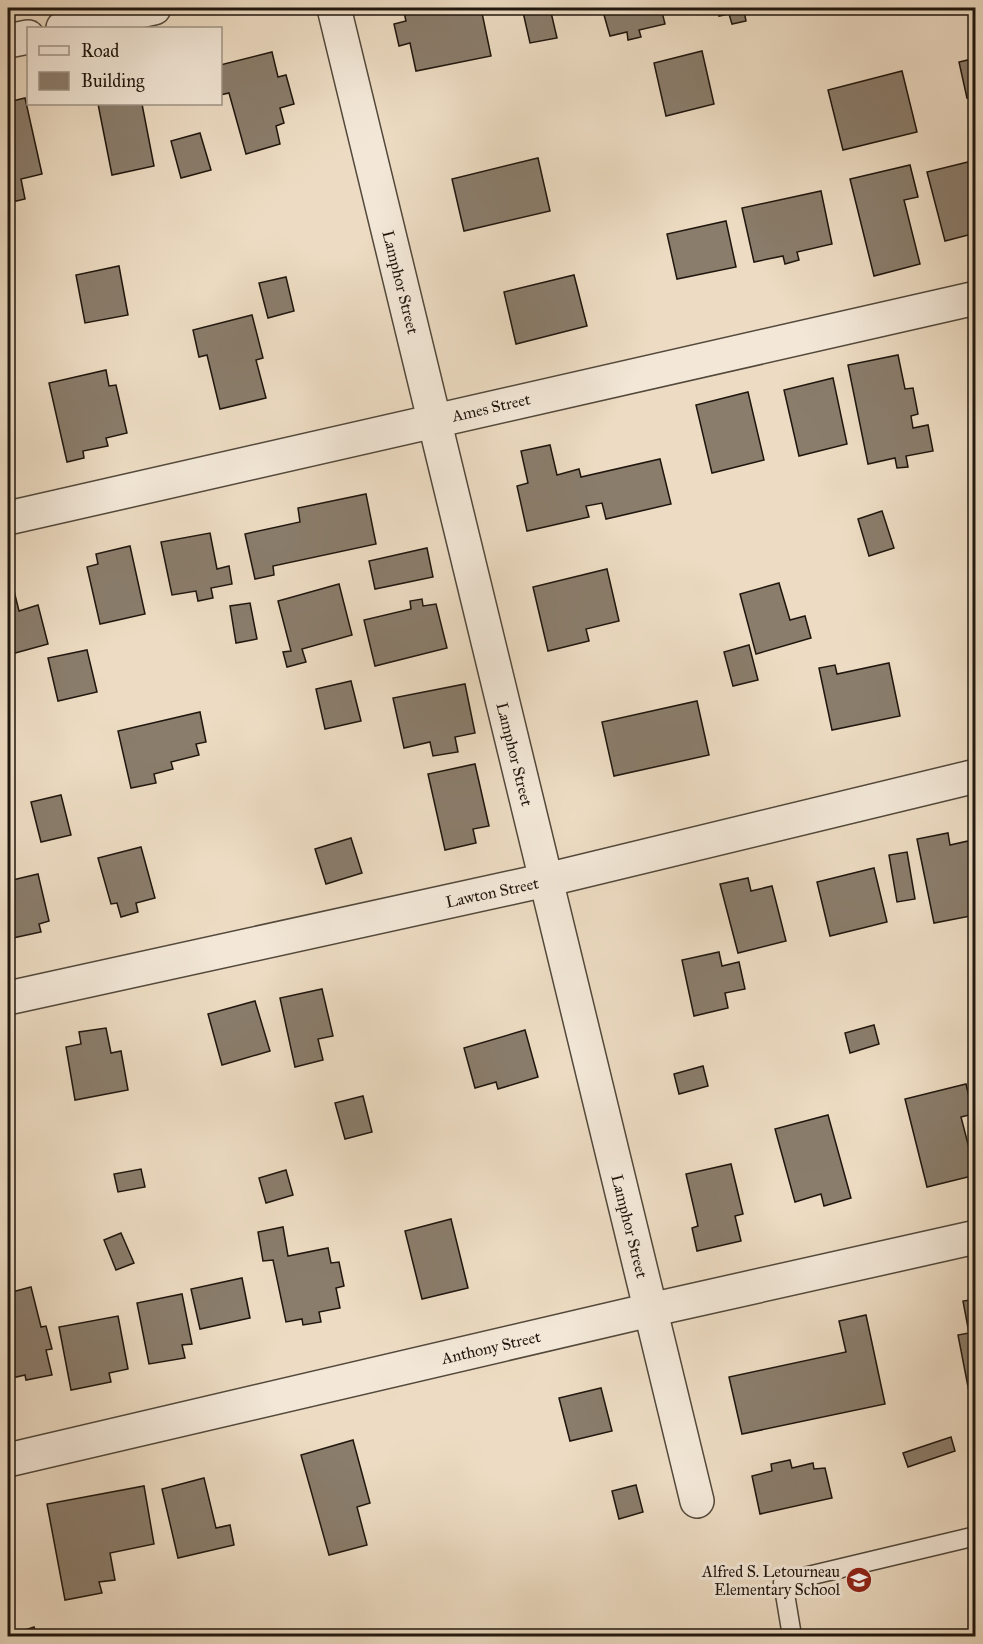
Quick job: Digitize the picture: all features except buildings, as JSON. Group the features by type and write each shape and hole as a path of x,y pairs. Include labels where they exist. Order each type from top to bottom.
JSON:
{"street":[{"path":"68,27 154,8"},
{"name":"Lamphor Street","path":"334,8 697,1501"},
{"path":"8,42 27,37"},
{"name":"Ames Street","path":"8,518 975,298"},
{"name":"Lawton Street","path":"8,998 546,880 975,776"},
{"name":"Anthony Street","path":"8,1461 650,1310 975,1237"}],"lane":[{"path":"792,1636 783,1582 975,1536"}],"place":[{"name":"Alfred S. Letourneau Elementary School","path":"859,1580"}]}
